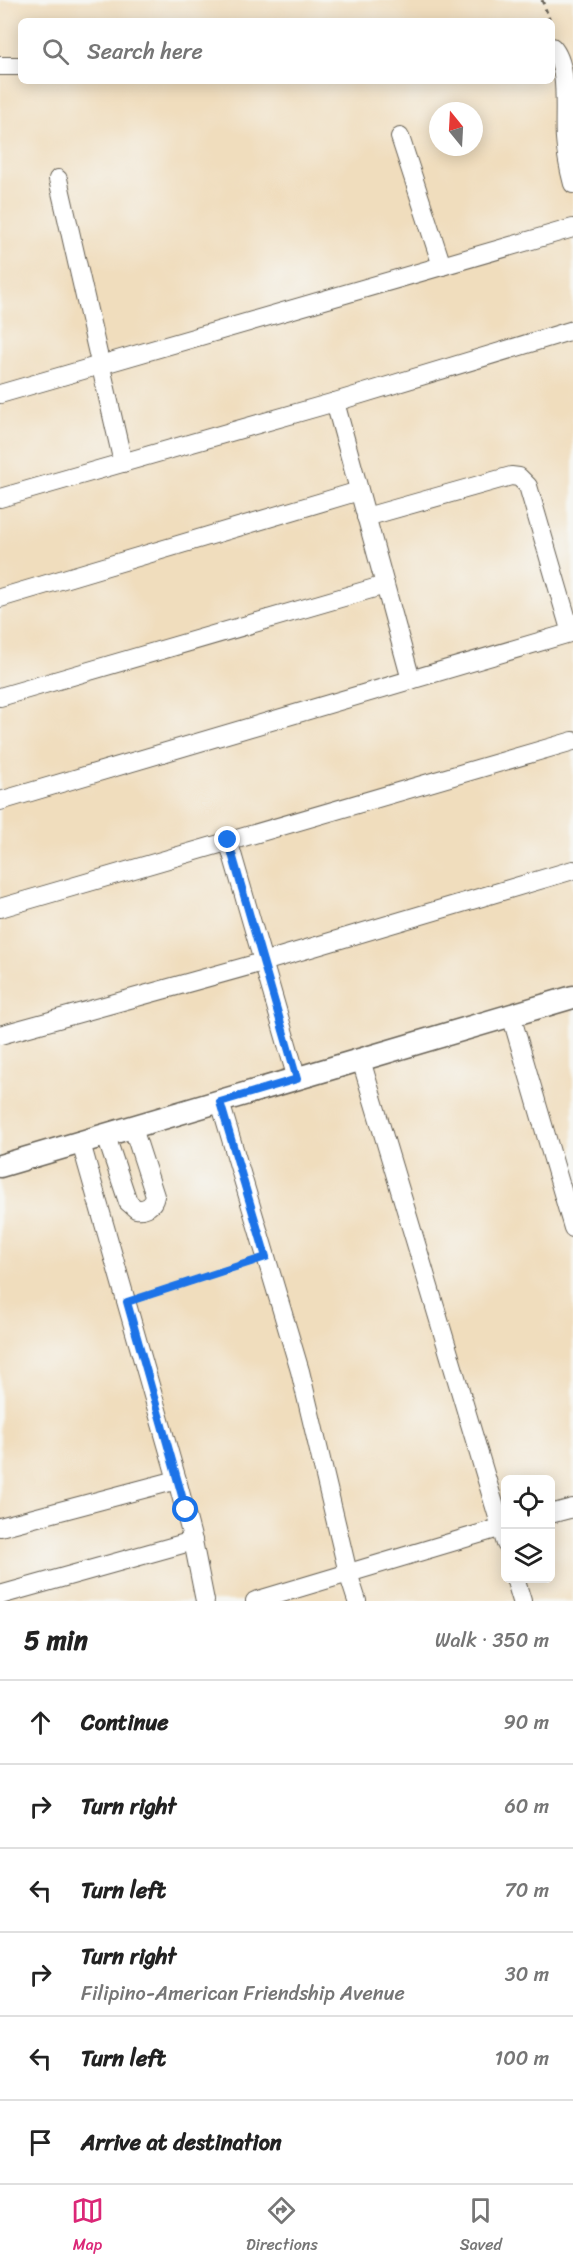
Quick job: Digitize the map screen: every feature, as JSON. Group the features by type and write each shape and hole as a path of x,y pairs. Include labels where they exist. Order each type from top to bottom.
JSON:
{"main road":[{"path":"0,1166 573,997"}],"street":[{"path":"555,50 560,61 564,92 565,137 573,184"},
{"path":"0,66 18,66"},
{"path":"400,138 442,266"},
{"path":"58,178 99,366 123,463"},
{"path":"0,394 573,228"},
{"path":"0,498 335,402 573,330"},
{"path":"335,402 411,680"},
{"path":"0,801 572,633 528,486 519,477 511,476 366,517"},
{"path":"0,597 359,491"},
{"path":"0,697 385,585"},
{"path":"0,908 573,741"},
{"path":"228,840 297,1079"},
{"path":"0,1035 263,962 573,870"},
{"path":"511,1015 573,1228"},
{"path":"361,1060 503,1529"},
{"path":"220,1102 311,1413 348,1573 357,1601"},
{"path":"106,1136 128,1202 136,1209 147,1208 154,1201 155,1196 133,1128"},
{"path":"81,1143 177,1480 193,1541 205,1601"},
{"path":"0,1527 177,1480"},
{"path":"555,1513 573,1508"},
{"path":"255,1601 348,1573 501,1534"},
{"path":"0,1595 193,1541"},
{"path":"517,1583 522,1601"}],"path":[{"path":"542,0 549,18"},
{"path":"127,1302 266,1257"}],"route":[{"path":"186,1510 127,1302 266,1257 220,1102 297,1079 228,840"}]}
